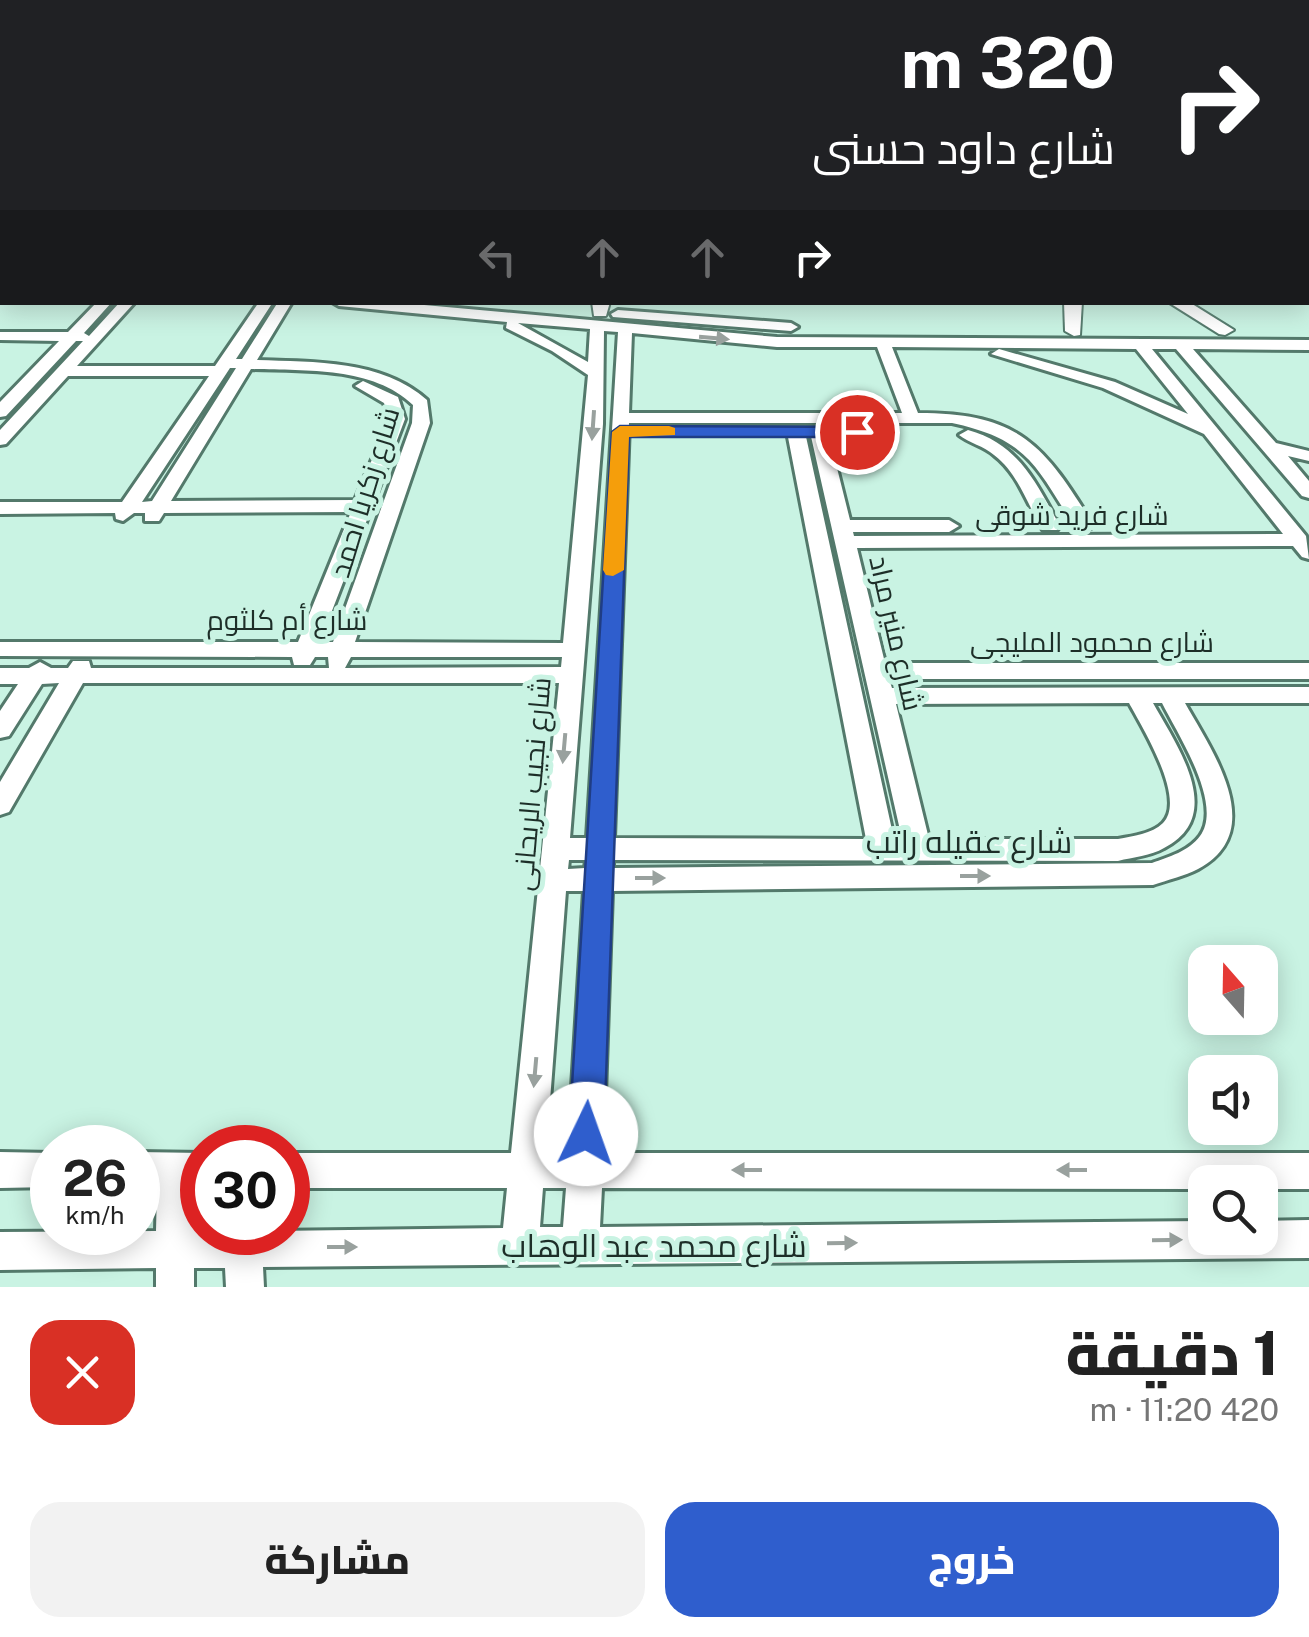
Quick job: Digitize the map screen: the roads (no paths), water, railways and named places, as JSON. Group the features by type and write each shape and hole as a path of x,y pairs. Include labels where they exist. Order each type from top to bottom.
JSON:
{"main road":[{"path":"1073,305 1074,330"},
{"path":"1181,305 1226,330"}],"street":[{"path":"6,423 64,371 103,305"},
{"path":"6,423 79,342 124,305"},
{"path":"154,513 264,305"},
{"path":"0,520 124,513 283,305"},
{"path":"396,305 950,337 1142,345 1309,345"},
{"path":"494,310 596,374"},
{"path":"581,1246 624,342 599,314"},
{"name":"شارع نجيب الريحانى","path":"520,1246 587,499 599,314"},
{"path":"624,342 674,334 778,342 883,344 1074,330 1309,330"},
{"path":"624,342 639,343 674,334"},
{"path":"0,336 79,342"},
{"path":"950,337 1110,386 1211,431"},
{"path":"0,344 79,342"},
{"path":"883,344 912,418"},
{"path":"1142,345 1298,540"},
{"path":"1181,345 1271,447 1300,470 1309,492"},
{"path":"64,371 232,370"},
{"name":"شارع زكريا احمد","path":"232,370 378,377 415,396 421,404 421,422 333,676"},
{"name":"شارع زكريا احمد","path":"232,370 365,386 392,400 397,420 296,676"},
{"path":"621,424 807,432 892,425 912,418 974,422 1031,446 1084,526"},
{"path":"621,424 892,425 952,432 995,444 1013,460 1050,526"},
{"name":"شارع منير مراد","path":"807,432 843,534 918,849"},
{"name":"شارع منير مراد","path":"807,432 882,848"},
{"path":"1271,447 1309,456"},
{"path":"587,499 617,499"},
{"path":"0,508 124,513 390,512"},
{"name":"شارع فريد شوقى","path":"843,534 1084,526 1298,540"},
{"name":"شارع فريد شوقى","path":"843,534 1298,540"},
{"name":"شارع أم كلثوم","path":"0,649 342,650 572,663"},
{"path":"0,730 52,649"},
{"path":"0,805 91,649"},
{"name":"شارع أم كلثوم","path":"0,676 333,676 572,663"},
{"name":"شارع محمود المليجى","path":"876,671 1309,671"},
{"name":"شارع محمود المليجى","path":"882,696 1309,694"},
{"name":"شارع عقيله راتب","path":"556,848 1118,850 1148,846 1170,835 1184,818 1186,797 1137,695"},
{"name":"شارع عقيله راتب","path":"552,880 1153,874 1184,867 1208,852 1221,831 1222,807 1168,695"},
{"path":"0,1170 30,1170"},
{"path":"310,1170 1309,1171"},
{"path":"175,1287 174,1249 180,1217"},
{"name":"شارع محمد عبد الوهاب","path":"310,1241 581,1246 1309,1239"},
{"name":"شارع محمد عبد الوهاب","path":"0,1250 180,1248"},
{"path":"244,1255 245,1287"}]}
